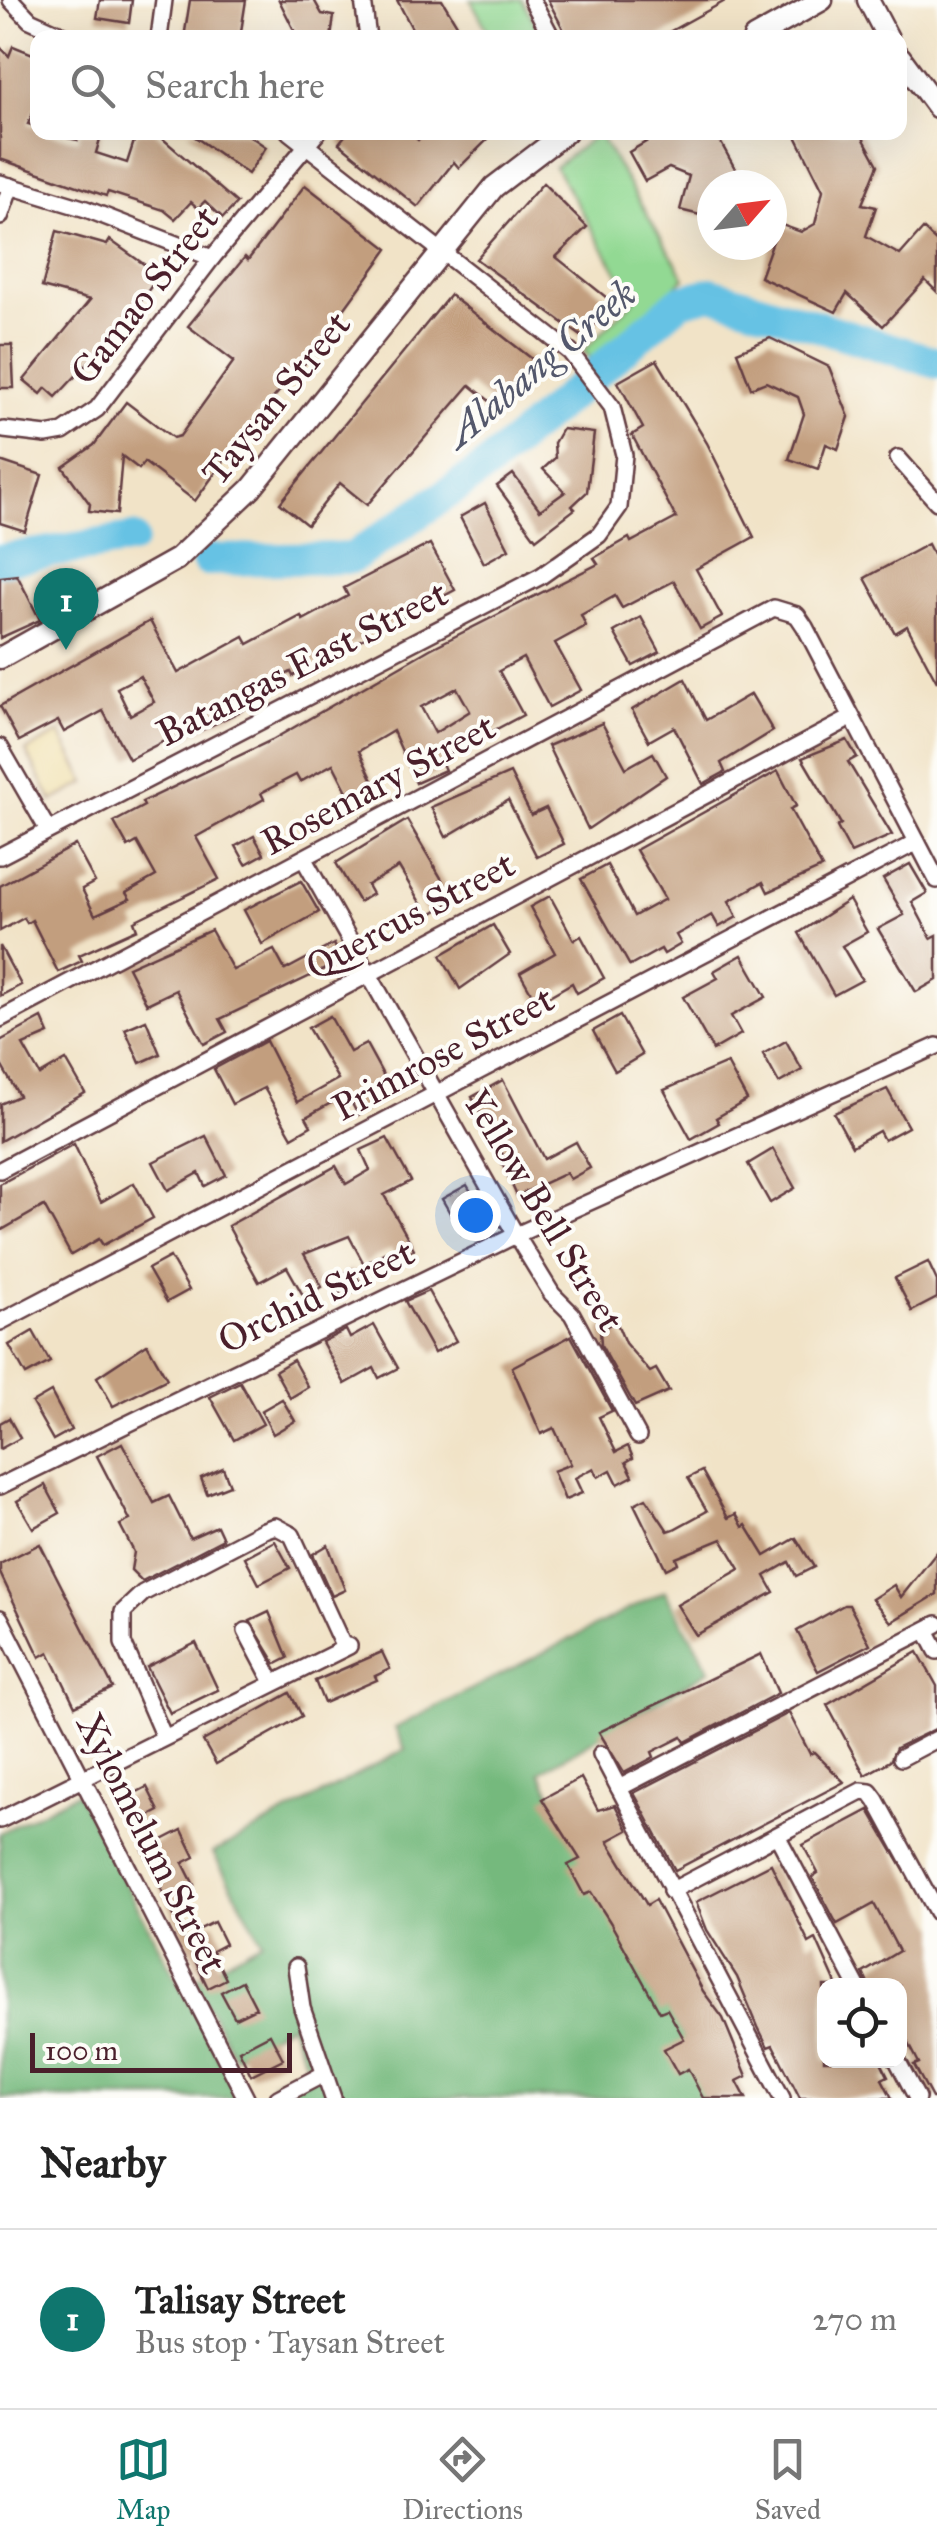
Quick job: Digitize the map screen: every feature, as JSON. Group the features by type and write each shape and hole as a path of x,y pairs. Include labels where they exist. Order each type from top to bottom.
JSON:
{"street":[{"path":"12,0 30,20 52,30"},
{"path":"160,30 164,0"},
{"path":"363,0 367,30"},
{"path":"532,0 548,30"},
{"path":"768,30 822,0"},
{"path":"868,0 884,30"},
{"path":"907,66 937,107"},
{"name":"Gamao Street","path":"4,430 46,435 63,432 97,409 212,258 312,140"},
{"path":"314,140 440,250"},
{"name":"Taysan Street","path":"0,658 140,583 206,534 251,488 494,187 556,140"},
{"path":"0,216 6,185 137,227 212,258"},
{"name":"Batangas East Street","path":"0,856 542,576 598,534 620,507 624,455 612,406 570,352 440,250"},
{"path":"898,458 937,502"},
{"name":"Rosemary Street","path":"0,1019 305,861 762,614 787,608 805,626 851,718"},
{"path":"851,718 937,880"},
{"name":"Quercus Street","path":"0,1170 851,718"},
{"path":"0,747 48,830"},
{"name":"Primrose Street","path":"0,1322 917,842"},
{"name":"Yellow Bell Street","path":"305,861 516,1234 552,1294 572,1314 638,1436"},
{"name":"Orchid Street","path":"0,1486 516,1234 937,1046"},
{"path":"0,1820 163,1735 348,1646 292,1534 275,1526 264,1530 143,1593 123,1612 122,1643 163,1735"},
{"name":"Xylomelum Street","path":"2,1626 246,2098"},
{"path":"619,1788 932,1627 937,1651"},
{"path":"246,1631 273,1682"},
{"path":"902,1758 937,1740"},
{"path":"600,1754 782,2098"},
{"path":"671,1891 861,1792 870,1792 937,1912"},
{"path":"778,1837 853,1978"},
{"path":"296,1967 298,1992 322,2075 333,2098"},
{"path":"901,2068 917,2098"},
{"path":"278,2098 322,2075"}],"green space":[{"path":"471,0 522,0 539,30 487,30"},
{"path":"589,140 602,140 685,278 598,366 583,351 634,300 555,167"},
{"path":"665,1591 710,1670 540,1772 717,2098 280,2098 273,2082 307,2065 289,2024 234,2057 194,1980 262,1941 213,1853 405,1749 395,1728"},
{"path":"77,1793 240,2098 0,2098 0,1833"}],"sand":[{"path":"60,733 86,783 52,801 26,751"}],"building":[{"path":"100,0 132,0 129,23 97,18"},
{"path":"190,0 246,0 241,30 185,30"},
{"path":"279,0 314,0 322,14 334,16 332,30 294,30"},
{"path":"397,0 442,0 460,30 413,30"},
{"path":"548,0 727,0 673,30 564,30"},
{"path":"13,46 30,53 30,140 100,140 96,153 127,163 134,140 164,140 237,203 223,218 205,201 198,208 191,202 175,219 164,210 108,192 106,196 0,159 0,47 9,56"},
{"path":"199,140 256,140 266,147 248,174"},
{"path":"487,140 459,168 454,162 418,207 339,143"},
{"path":"649,140 719,140 736,170 697,170 697,214 680,210 689,176 669,168 645,181 629,152"},
{"path":"798,140 864,140 878,165 862,204 876,207 866,236 900,255 923,229 937,242 937,292 925,280 883,326 847,293 836,312 760,277 766,260 787,260 787,227 801,232 815,224 823,190"},
{"path":"543,183 587,227 556,257 612,302 584,338 476,259"},
{"path":"305,185 388,249 286,389 283,387 250,425 195,501 144,462 139,469 122,456 117,514 89,511 90,504 63,467 94,445 126,402 173,438 180,436 234,361 188,326 245,257 248,260"},
{"path":"57,231 107,245 110,240 159,275 127,321 56,397 46,388 41,394 24,380 90,300 42,287"},
{"path":"450,295 536,362 497,407 470,385 367,505 340,483 307,525 280,503"},
{"path":"770,338 829,367 849,417 838,449 826,444 818,469 789,459 804,414 798,397 766,382 751,388 737,352"},
{"path":"0,345 12,345 14,388 0,388"},
{"path":"657,360 707,443 754,537 696,569 722,617 700,629 674,581 622,608 615,596 581,615 586,626 555,643 581,690 549,707 523,658 499,671 523,715 440,759 445,770 416,783 393,731 359,751 376,787 351,799 333,764 300,782 296,775 261,793 264,799 196,837 219,879 134,921 137,929 79,955 82,961 58,972 32,920 27,923 24,918 0,931 0,886 75,845 95,882 82,889 95,915 130,899 126,893 156,876 137,842 128,847 114,822 144,806 142,802 272,740 430,649 598,564 594,558 629,538 631,542 676,518 632,435 643,428 618,382","holes":["457,688 470,711 435,733 421,707"]},
{"path":"562,429 594,433 587,492 572,506 575,509 536,539 497,486 513,474 540,510 565,492 543,469 555,458 554,443"},
{"path":"0,461 42,475 25,531 0,523"},
{"path":"485,503 509,549 484,563 460,517"},
{"path":"430,544 455,590 293,676 291,672 247,695 253,705 175,743 172,737 129,759 103,711 64,732 58,721 19,741 0,706 150,621 178,673 244,637 248,644 301,616 303,620 348,596 344,588","holes":["140,676 154,702 130,715 117,688"]},
{"path":"928,544 937,562 937,682 907,626 895,633 865,578"},
{"path":"17,575 40,620 0,638 0,577"},
{"path":"641,617 660,652 633,666 614,632"},
{"path":"685,679 706,720 751,694 773,731 721,763 725,772 703,784 674,727 649,741 632,710"},
{"path":"602,723 626,768 653,753 666,776 588,829 548,746"},
{"path":"847,740 857,757 848,762 892,835 851,853 837,827 841,824 802,758"},
{"path":"778,771 796,806 790,809 822,868 768,892 763,882 729,901 737,917 719,927 712,915 676,935 681,944 664,954 661,949 630,966 581,879 607,865 634,916 665,899 636,850"},
{"path":"510,773 531,815 546,808 564,844 537,857 508,800 446,837 431,807"},
{"path":"407,820 454,900 428,916 399,867 367,885 372,894 359,902 336,863"},
{"path":"254,836 264,854 246,864 236,846"},
{"path":"910,864 927,893 912,902 931,938 937,935 937,980 916,992 878,929 904,915 883,879"},
{"path":"301,881 319,912 262,944 244,910"},
{"path":"550,896 574,940 581,936 604,978 577,993 572,983 537,1003 520,973 555,953 530,907"},
{"path":"849,900 867,932 842,946 862,980 834,995 799,933"},
{"path":"493,925 510,954 460,989 441,955"},
{"path":"211,930 233,970 274,950 285,970 334,944 342,961 220,1019 227,1032 204,1044 176,990 147,1004 128,967"},
{"path":"0,946 21,985 0,996"},
{"path":"742,955 766,997 731,1016 741,1034 713,1050 683,997 718,978 714,971"},
{"path":"330,1016 350,1052 366,1044 394,1095 358,1115 347,1094 306,1117 311,1126 292,1137 264,1088 232,1104 214,1069 266,1041 297,1102 338,1079 308,1028"},
{"path":"620,1016 642,1055 615,1071 593,1031"},
{"path":"42,1018 49,1034 23,1045 40,1075 66,1060 85,1093 0,1141 0,1104 19,1096 0,1063 0,1041"},
{"path":"146,1020 160,1054 140,1063 125,1029"},
{"path":"786,1041 802,1070 779,1083 763,1054"},
{"path":"727,1063 747,1100 691,1139 664,1090"},
{"path":"503,1080 544,1159 576,1142 590,1168 570,1179 566,1173 517,1196 501,1161 505,1159 472,1097"},
{"path":"887,1089 908,1127 884,1140 879,1131 852,1146 834,1113"},
{"path":"206,1136 226,1175 205,1186 199,1173 168,1190 153,1162"},
{"path":"387,1138 411,1181 384,1195 414,1249 396,1259 391,1249 364,1264 349,1236 304,1254 322,1287 304,1297 287,1267 259,1282 228,1226 336,1166 346,1184 370,1170 361,1150"},
{"path":"74,1144 101,1202 134,1183 153,1218 103,1245 99,1239 71,1255 44,1206 0,1231 0,1184"},
{"path":"773,1149 795,1188 770,1203 748,1164"},
{"path":"467,1185 487,1220 462,1234 442,1199"},
{"path":"170,1257 189,1290 167,1302 148,1269"},
{"path":"928,1262 937,1281 937,1298 912,1311 895,1278"},
{"path":"352,1269 362,1286 342,1298 333,1280"},
{"path":"428,1291 456,1341 434,1353 405,1301"},
{"path":"616,1321 625,1343 650,1372 656,1369 669,1391 635,1406 601,1345 600,1330"},
{"path":"374,1325 398,1368 379,1378 374,1368 345,1384 322,1342 346,1330 350,1338"},
{"path":"33,1331 50,1362 26,1375 9,1345"},
{"path":"571,1336 612,1411 599,1417 616,1452 628,1446 633,1458 626,1462 633,1476 618,1484 611,1470 598,1477 594,1468 575,1478 582,1493 565,1500 553,1471 571,1464 554,1428 541,1434 512,1367"},
{"path":"147,1344 167,1379 113,1406 97,1377"},
{"path":"293,1360 308,1387 290,1398 275,1371"},
{"path":"240,1382 263,1424 234,1440 210,1397"},
{"path":"51,1392 71,1430 53,1440 32,1403"},
{"path":"282,1399 295,1421 273,1434 261,1411"},
{"path":"9,1418 20,1438 0,1449 0,1423"},
{"path":"122,1443 154,1503 169,1496 190,1538 217,1526 223,1539 142,1581 131,1570 134,1552 120,1525 130,1520 97,1456"},
{"path":"223,1468 230,1485 207,1494 201,1478"},
{"path":"702,1471 728,1518 736,1514 765,1556 796,1538 814,1567 796,1576 789,1562 765,1576 774,1592 696,1635 677,1605 740,1569 722,1539 676,1558 678,1563 666,1569 634,1504 646,1498 668,1531 674,1529 707,1511 688,1478"},
{"path":"45,1485 60,1513 33,1528 17,1501"},
{"path":"275,1541 290,1568 259,1584 245,1557"},
{"path":"40,1544 113,1688 75,1706 49,1652 40,1657 0,1573 0,1564"},
{"path":"328,1545 345,1590 332,1596 313,1554"},
{"path":"937,1552 937,1594 891,1622 872,1599 894,1585 901,1597"},
{"path":"849,1605 870,1644 818,1671 797,1631"},
{"path":"269,1612 288,1658 276,1664 250,1621"},
{"path":"196,1643 218,1690 170,1713 147,1667"},
{"path":"382,1652 390,1669 375,1676 377,1680 324,1703 315,1681"},
{"path":"918,1652 937,1686 937,1728 896,1748 890,1761 865,1775 827,1705"},
{"path":"761,1654 778,1693 685,1742 682,1737 652,1752 654,1757 624,1773 599,1732"},
{"path":"290,1693 302,1716 216,1764 203,1741"},
{"path":"789,1713 810,1754 814,1752 844,1782 675,1870 634,1793"},
{"path":"581,1778 598,1810 615,1805 628,1830 608,1841 647,1905 655,1900 703,1991 723,2018 747,2076 737,2081 746,2098 703,2098 688,2069 678,2074 664,2049 684,2039 667,2009 660,2012 610,1922 591,1892 584,1895 568,1865 580,1859 542,1799"},
{"path":"147,1787 159,1811 134,1824 122,1800"},
{"path":"869,1810 937,1927 937,2098 932,2098 914,2065 919,2063 907,2040 907,1978 865,1978 863,1973 899,1951 874,1904 837,1924 812,1877 818,1873 803,1845"},
{"path":"182,1830 195,1857 183,1863 194,1885 177,1893 196,1931 214,1922 225,1944 212,1951 226,1979 208,1988 143,1850"},
{"path":"771,1864 809,1943 816,1939 833,1978 817,1978 817,2068 884,2068 888,2076 882,2079 892,2098 800,2098 773,2045 768,2047 737,1977 707,1930 696,1902"},
{"path":"242,1981 256,2008 235,2018 221,1992"},
{"path":"270,2034 283,2059 251,2075 239,2050"}],"waterway":[{"name":"Alabang Creek","path":"207,560 352,558 485,468 680,301 711,293 937,363"},
{"name":"Alabang Creek","path":"0,560 132,539"}],"place":[{"name":"Talisay Street","path":"66,650"}]}
